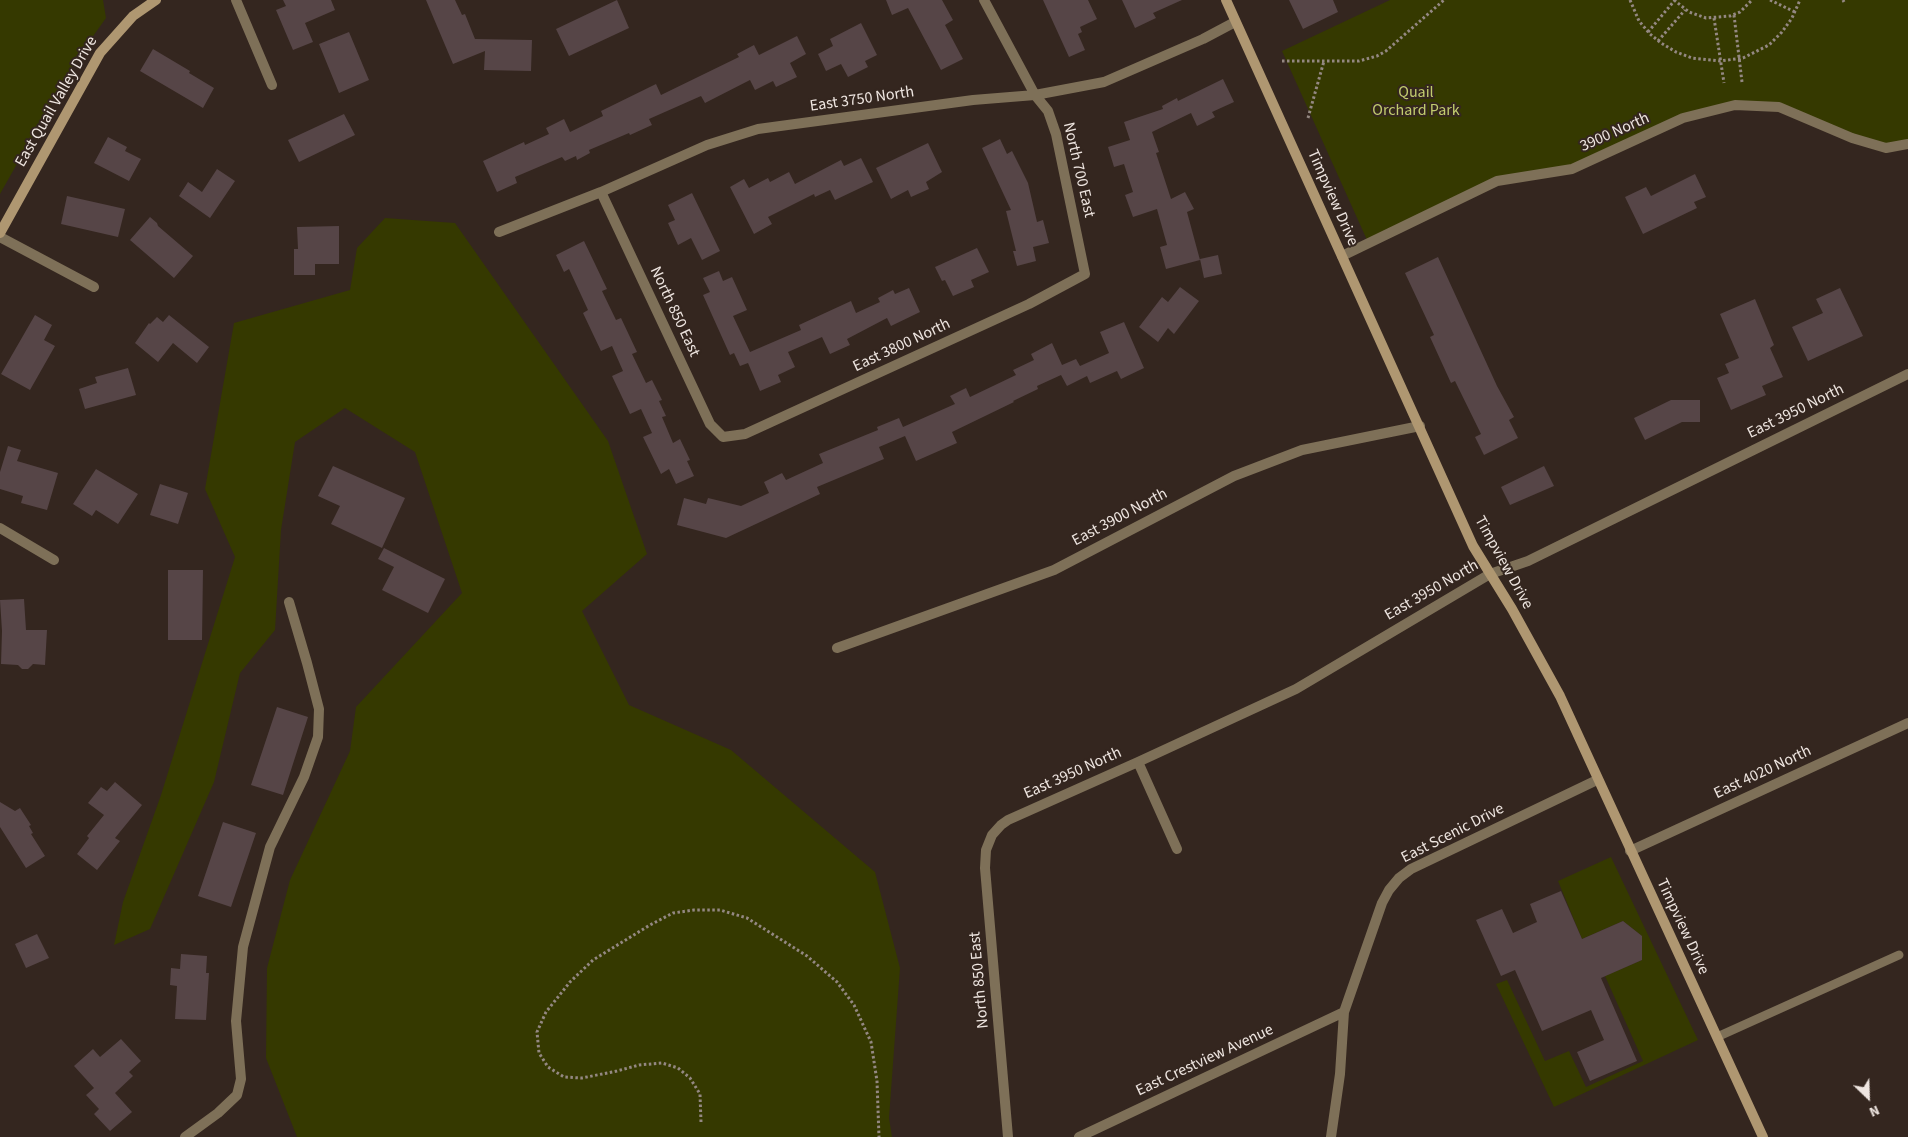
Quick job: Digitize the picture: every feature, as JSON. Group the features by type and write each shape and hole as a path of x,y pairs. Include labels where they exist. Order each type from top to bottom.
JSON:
{"street":[{"name":"East Quail Valley Drive","path":"0,233 100,53 133,16 156,0"},
{"path":"236,0 272,85"},
{"name":"North 700 East","path":"984,0 1035,95 1048,112 1056,134 1085,274"},
{"name":"Timpview Drive","path":"1226,0 1473,546 1512,609 1560,696 1597,780 1763,1137"},
{"name":"East 3750 North","path":"499,232 601,192 707,145 758,129 973,100 1035,95 1104,82 1203,39 1235,22"},
{"name":"3900 North","path":"1342,256 1497,181 1572,169 1683,118 1735,105 1779,107 1852,138 1886,148 1908,144"},
{"name":"North 850 East","path":"601,192 710,424 723,437 728,436"},
{"path":"0,237 94,287"},
{"name":"East 3800 North","path":"728,436 745,434 754,430 1029,304 1085,274"},
{"name":"East 3950 North","path":"1001,825 1008,820 1296,689 1490,574 1528,561 1908,374"},
{"name":"East 3900 North","path":"837,648 1054,570 1234,476 1302,450 1420,426"},
{"path":"0,528 54,560"},
{"path":"185,1137 218,1113 237,1095 242,1079 236,1021 243,947 270,847 304,777 318,737 318,709 289,602"},
{"name":"East 4020 North","path":"1630,851 1908,723"},
{"path":"1138,762 1177,849"},
{"name":"East Scenic Drive","path":"1331,1137 1340,1074 1344,1012 1382,903 1389,890 1399,878 1411,869 1597,780"},
{"name":"North 850 East","path":"1001,825 992,836 986,850 985,868 1008,1137"},
{"name":"East Crestview Avenue","path":"1079,1137 1344,1012"}],"lane":[{"path":"1717,1037 1899,955"}],"path":[{"path":"1282,60 1359,61 1377,56 1386,52 1444,0"},
{"path":"1630,0 1639,20 1658,41 1676,52 1692,58 1720,61 1739,58 1757,52 1769,45 1782,32 1795,12 1799,0"},
{"path":"1648,32 1675,0 1685,10 1695,16 1714,18 1734,15 1740,12 1752,0"},
{"path":"1770,0 1795,12"},
{"path":"1658,41 1685,10"},
{"path":"1734,15 1742,82"},
{"path":"1714,18 1724,83"},
{"path":"1308,118 1324,61"},
{"path":"701,1122 700,1094 690,1078 678,1068 662,1063 646,1064 582,1078 564,1077 548,1067 539,1054 537,1032 546,1012 570,982 593,960 673,913 694,910 720,910 747,918 807,956 837,982 854,1005 871,1042 877,1081 879,1137"}],"green space":[{"path":"0,0 103,0 106,18 74,63 0,194"},
{"name":"Quail Orchard Park","path":"1390,0 1908,0 1908,140 1884,144 1778,104 1734,102 1571,165 1494,178 1367,240 1282,51"},
{"path":"385,218 455,223 608,441 647,554 582,611 629,705 731,750 875,872 900,968 889,1118 892,1137 297,1137 266,1058 267,968 290,880 350,751 356,707 462,593 415,452 345,408 295,442 281,530 275,630 240,673 214,782 150,929 114,945 123,902 161,795 235,557 205,489 234,323 350,290 357,248"},
{"path":"1611,857 1698,1040 1554,1107 1496,984 1507,980 1545,1061 1569,1051 1586,1087 1643,1061 1605,976 1642,960 1642,936 1623,921 1582,939 1558,881"}],"building":[{"path":"283,0 331,0 335,10 305,23 313,42 293,50 276,10 286,6"},
{"path":"426,0 455,0 462,15 465,14 475,39 532,40 531,71 484,70 485,51 453,64"},
{"path":"617,0 629,28 569,56 556,29"},
{"path":"886,0 942,0 953,20 945,25 963,59 941,70 908,8 892,15"},
{"path":"1043,0 1088,0 1097,19 1080,27 1082,32 1078,34 1085,50 1069,57"},
{"path":"1122,0 1182,0 1153,13 1156,18 1135,28"},
{"path":"1289,0 1333,0 1338,12 1303,29"},
{"path":"861,23 877,55 865,61 868,67 848,77 841,64 826,71 818,54 833,46 830,39"},
{"path":"349,32 369,80 339,93 319,44"},
{"path":"797,36 806,54 790,63 797,77 776,87 773,81 755,90 750,80 705,103 701,96 649,119 652,125 589,150 590,153 577,160 576,156 565,161 562,157 515,177 517,183 497,192 483,161 524,142 525,145 549,134 546,128 564,119 570,132 603,116 601,111 656,84 661,95 739,57 737,54 754,45 759,55"},
{"path":"153,49 214,88 203,108 140,71"},
{"path":"1223,79 1234,102 1212,112 1215,117 1197,126 1191,113 1152,132 1159,152 1156,153 1171,199 1185,192 1194,209 1187,212 1200,260 1166,269 1160,247 1167,245 1157,209 1133,217 1125,195 1133,192 1124,164 1114,167 1108,147 1130,140 1124,122 1163,109 1162,106 1177,98 1178,101"},
{"path":"344,114 355,135 299,162 288,140"},
{"path":"108,137 127,147 125,151 141,159 129,181 94,163"},
{"path":"1000,139 1007,154 1012,151 1028,183 1037,222 1043,220 1049,243 1033,247 1036,261 1017,266 1013,251 1016,251 1006,211 1011,210 982,148"},
{"path":"928,143 942,172 926,182 929,189 911,197 908,190 891,199 876,168"},
{"path":"861,158 873,182 835,200 830,190 815,197 814,194 768,217 772,224 754,234 730,187 744,179 749,188 768,178 770,182 789,172 795,184 841,160 844,166"},
{"path":"217,169 235,181 210,218 179,196 188,182 202,192"},
{"path":"1695,174 1706,197 1694,202 1697,208 1643,234 1625,197 1646,187 1651,196"},
{"path":"692,193 720,251 702,260 691,238 678,245 668,223 675,220 668,205"},
{"path":"67,196 125,209 118,237 61,224"},
{"path":"150,217 193,256 174,278 130,240"},
{"path":"339,226 339,264 315,264 315,275 294,275 294,249 298,249 297,227"},
{"path":"584,241 607,289 602,291 616,320 621,318 637,352 632,354 646,383 652,380 662,400 659,401 666,416 662,417 673,443 680,439 690,460 687,461 694,476 676,484 669,469 661,474 643,437 652,433 641,409 630,414 612,376 623,371 612,346 601,351 583,313 588,310 569,269 564,272 556,255"},
{"path":"977,248 989,272 971,280 974,287 953,296 945,280 942,281 935,267"},
{"path":"1218,255 1222,274 1204,278 1200,259"},
{"path":"1438,257 1497,386 1514,417 1509,420 1518,438 1484,455 1475,437 1481,434 1455,381 1451,383 1430,337 1434,335 1405,273"},
{"path":"719,271 723,281 732,277 747,310 733,316 750,352 801,330 799,325 851,301 856,313 880,302 878,298 893,290 895,294 909,288 920,312 891,326 887,318 847,339 850,345 830,354 822,337 788,352 795,367 778,375 781,382 760,391 748,363 740,366 734,353 730,355 703,295 710,292 703,278"},
{"path":"1180,287 1199,301 1174,334 1168,328 1158,342 1139,327 1162,297 1168,302"},
{"path":"1840,288 1863,336 1808,361 1792,327 1823,313 1816,299"},
{"path":"1755,299 1774,345 1770,348 1783,377 1762,386 1766,395 1731,410 1717,378 1729,373 1725,364 1739,358 1720,314"},
{"path":"35,315 52,325 44,340 55,346 30,390 1,374"},
{"path":"169,315 209,347 197,363 173,343 158,362 135,343 149,323 157,317 163,322"},
{"path":"1124,322 1144,368 1121,379 1117,371 1090,383 1087,376 1067,386 1061,375 1037,386 1038,389 1014,402 952,432 957,443 916,461 905,436 879,447 884,459 817,487 820,494 726,538 677,525 684,498 706,504 708,498 741,506 769,493 764,482 782,473 786,480 823,463 819,454 878,430 877,427 899,418 903,427 955,404 950,396 966,388 970,397 1016,375 1013,370 1034,360 1031,354 1052,343 1062,365 1076,359 1080,366 1109,353 1100,332"},
{"path":"128,368 136,395 85,409 79,389 97,383 95,377"},
{"path":"1671,400 1700,400 1700,422 1682,422 1645,440 1634,418"},
{"path":"8,446 21,450 17,461 58,473 47,510 21,503 23,496 0,489 0,472"},
{"path":"333,466 405,498 382,548 331,524 340,506 318,496"},
{"path":"1544,466 1554,486 1510,505 1501,487"},
{"path":"96,469 138,494 118,524 96,510 92,516 73,504"},
{"path":"160,484 188,493 178,524 150,515"},
{"path":"384,548 445,579 428,613 382,590 394,567 378,559"},
{"path":"168,570 203,570 202,640 168,640"},
{"path":"24,599 26,630 47,630 45,665 33,664 28,669 22,669 18,665 1,664 2,631 0,600"},
{"path":"277,707 308,717 283,795 251,785"},
{"path":"115,782 142,805 115,838 120,841 97,870 77,854 89,838 87,836 104,815 88,803 101,787 107,791"},
{"path":"0,802 15,811 20,808 31,825 29,826 33,833 31,834 45,856 26,868 0,827"},
{"path":"223,822 256,833 231,907 198,896"},
{"path":"1561,891 1582,939 1623,921 1642,936 1642,960 1601,978 1637,1061 1590,1081 1577,1052 1604,1040 1591,1010 1542,1031 1515,970 1501,976 1476,920 1502,909 1513,933 1537,922 1530,904"},
{"path":"37,934 49,958 26,968 15,944"},
{"path":"181,954 207,956 206,973 209,973 206,1020 175,1019 177,986 170,985 171,968 180,969"},
{"path":"121,1039 141,1061 129,1072 133,1076 115,1093 132,1112 110,1131 94,1114 99,1109 86,1095 94,1088 74,1066 93,1049 100,1057"}]}
